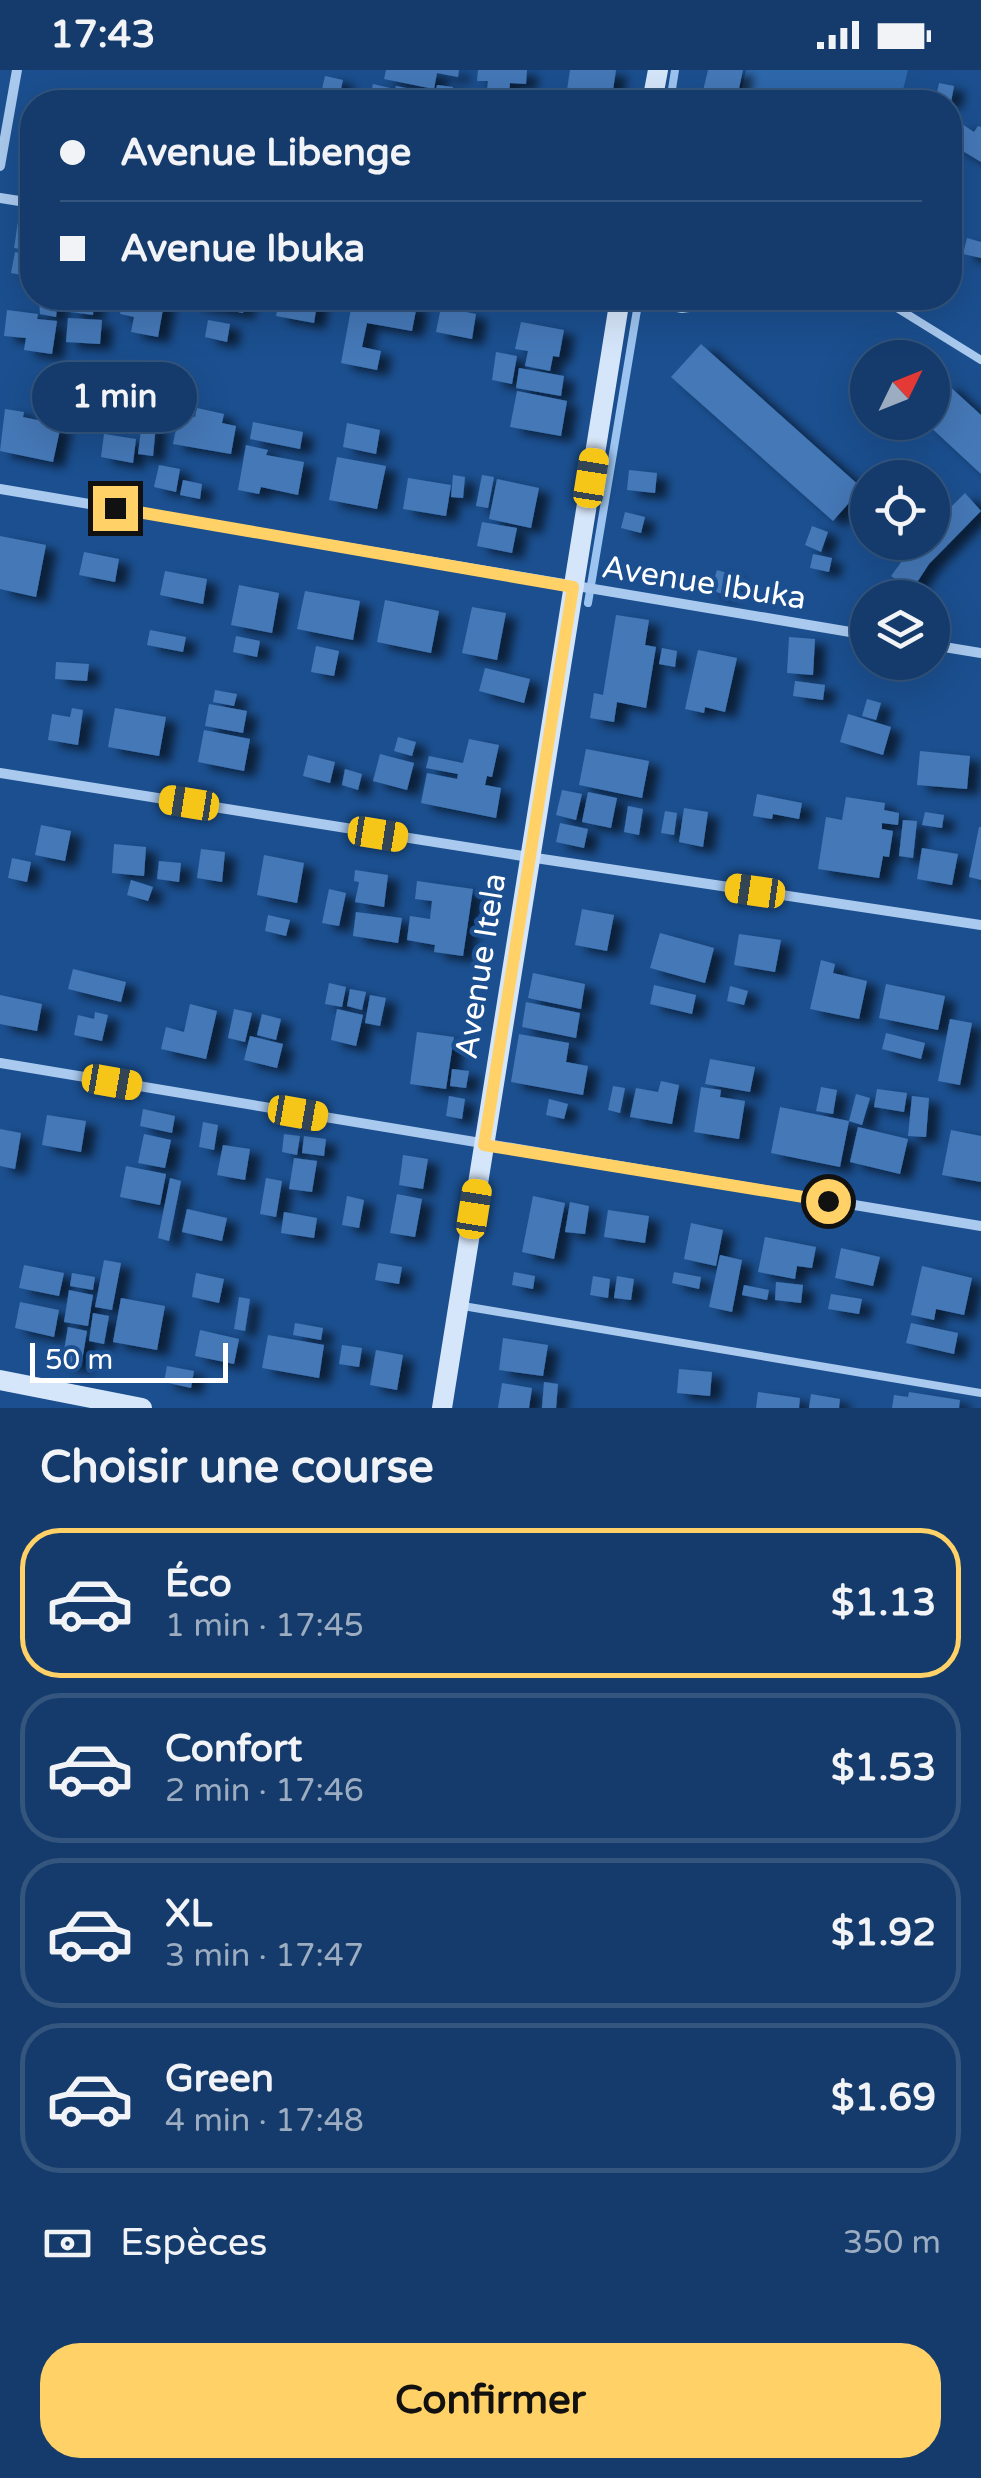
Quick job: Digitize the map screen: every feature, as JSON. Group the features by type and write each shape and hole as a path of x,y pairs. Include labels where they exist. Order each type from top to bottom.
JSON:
{"street":[{"path":"0,166 18,70"},
{"name":"Avenue Itela","path":"442,1408 573,587 622,310"},
{"name":"Avenue Ibuka","path":"0,488 850,632"},
{"path":"950,649 981,653"},
{"path":"0,773 981,925"},
{"path":"0,1063 981,1226"},
{"path":"0,1380 142,1408"}],"lane":[{"path":"901,310 981,360"},
{"path":"458,1305 981,1393"}],"shaded area":[{"path":"746,70 908,70 903,90 741,90"}],"building":[{"path":"386,70 459,70 458,77 437,73 434,89 384,79"},
{"path":"478,70 527,70 526,84 510,83 509,90 487,90 488,81 477,81"},
{"path":"570,70 616,70 613,90 567,90"},
{"path":"708,70 743,70 739,90 703,90"},
{"path":"325,76 343,80 341,90 322,90"},
{"path":"939,83 954,86 953,90 938,90"},
{"path":"373,84 390,88 390,90 372,90"},
{"path":"437,85 453,87 452,90 436,90"},
{"path":"962,124 974,132 981,127 981,162 962,151"},
{"path":"18,222 20,222 20,249 14,248"},
{"path":"967,238 981,242 981,258 963,254"},
{"path":"15,252 20,253 20,275 11,273"},
{"path":"7,310 57,321 52,354 24,350 26,338 4,336"},
{"path":"40,310 57,310 56,317 40,314"},
{"path":"70,310 93,310 93,315"},
{"path":"121,310 163,310 158,337 131,332 134,317 120,314"},
{"path":"277,310 316,310 314,323 276,316"},
{"path":"351,310 416,310 412,331 367,323 362,347 381,351 377,370 341,363"},
{"path":"440,310 476,314 472,339 436,332"},
{"path":"68,318 102,320 100,344 66,342"},
{"path":"208,320 230,324 227,342 205,337"},
{"path":"521,322 564,330 559,357 553,356 550,371 525,366 528,351 515,349"},
{"path":"701,344 850,477 850,502 833,521 671,377"},
{"path":"496,352 517,356 512,384 492,380"},
{"path":"519,368 564,376 561,396 516,388"},
{"path":"950,387 981,415 981,474 944,440 950,440"},
{"path":"517,391 567,401 561,436 510,427"},
{"path":"116,397 145,400 142,418 114,414"},
{"path":"197,408 224,414 222,423 236,426 231,454 173,444 179,414 195,417"},
{"path":"5,409 61,425 53,462 0,451"},
{"path":"142,422 156,424 153,456 138,454"},
{"path":"253,422 303,432 300,449 250,439"},
{"path":"347,423 380,430 376,454 343,447"},
{"path":"104,434 136,439 133,463 101,457"},
{"path":"246,445 268,450 266,455 304,462 298,495 261,487 259,494 238,490"},
{"path":"337,457 386,466 377,509 329,500"},
{"path":"159,465 180,469 176,492 154,487"},
{"path":"629,470 657,473 655,493 627,490"},
{"path":"453,475 465,477 463,498 451,497"},
{"path":"482,475 494,477 488,508 476,506"},
{"path":"408,478 451,485 446,516 403,509"},
{"path":"497,479 539,488 531,528 489,519"},
{"path":"183,480 202,484 200,499 180,495"},
{"path":"965,493 981,511 950,543 950,508"},
{"path":"625,512 645,517 641,533 621,528"},
{"path":"482,522 517,528 512,553 477,546"},
{"path":"812,526 828,532 821,552 805,545"},
{"path":"0,536 46,545 36,597 0,589"},
{"path":"84,552 119,559 115,582 79,575"},
{"path":"813,554 832,558 829,572 810,568"},
{"path":"903,560 933,560 919,580 897,580 891,576"},
{"path":"717,570 734,575 728,596 711,590"},
{"path":"165,571 207,579 203,604 160,595"},
{"path":"239,585 279,593 272,633 231,625"},
{"path":"305,591 360,601 353,640 297,629"},
{"path":"385,600 439,611 431,653 377,642"},
{"path":"472,607 506,613 497,660 462,653"},
{"path":"616,615 649,620 645,645 656,647 646,708 617,702 614,722 590,718 594,693 603,695"},
{"path":"150,630 186,637 183,652 147,645"},
{"path":"236,636 260,641 257,657 233,652"},
{"path":"789,637 815,639 813,675 787,673"},
{"path":"316,646 339,651 334,676 311,672"},
{"path":"662,648 677,651 675,667 659,664"},
{"path":"698,650 737,658 725,712 705,707 704,713 685,709"},
{"path":"56,662 89,664 87,681 55,679"},
{"path":"485,668 530,679 524,703 479,691"},
{"path":"795,681 825,685 823,700 793,696"},
{"path":"215,690 237,694 234,706 213,702"},
{"path":"867,699 881,703 876,720 862,716"},
{"path":"209,704 247,711 243,733 205,726"},
{"path":"72,708 83,710 78,745 48,740 52,714 70,717"},
{"path":"115,708 166,717 159,756 108,747"},
{"path":"848,714 891,727 883,755 840,742"},
{"path":"204,730 250,739 244,771 198,762"},
{"path":"398,737 416,742 412,756 394,751"},
{"path":"469,739 499,745 492,777 487,776 485,785 501,788 496,818 421,803 427,773 457,779 458,774 426,768 429,756 463,763"},
{"path":"586,749 649,761 642,798 579,785"},
{"path":"920,751 970,756 967,789 917,785"},
{"path":"380,754 414,763 407,790 373,781"},
{"path":"308,755 335,762 330,783 303,776"},
{"path":"345,769 362,774 358,790 342,785"},
{"path":"562,790 582,794 576,820 556,815"},
{"path":"588,792 617,798 611,828 582,822"},
{"path":"757,794 802,803 799,819 773,814 772,819 753,816"},
{"path":"846,797 885,803 884,810 899,813 898,825 882,823 882,829 893,831 889,857 883,856 879,878 818,869 826,817 842,820"},
{"path":"628,806 643,809 639,835 624,832"},
{"path":"684,808 708,812 703,847 679,842"},
{"path":"665,811 677,813 674,835 661,833"},
{"path":"925,812 944,815 942,828 922,825"},
{"path":"903,820 917,821 913,858 899,856"},
{"path":"560,823 588,829 584,848 556,842"},
{"path":"41,825 71,831 65,861 35,855"},
{"path":"981,827 981,880 969,877"},
{"path":"114,844 146,847 144,876 112,873"},
{"path":"922,848 958,854 952,885 917,879"},
{"path":"201,849 225,852 222,882 197,878"},
{"path":"264,855 304,863 297,903 257,895"},
{"path":"12,858 31,862 27,882 8,878"},
{"path":"159,861 181,863 179,882 157,879"},
{"path":"355,870 388,875 384,907 355,902 359,882 354,881"},
{"path":"131,880 153,887 148,901 127,895"},
{"path":"417,881 473,889 463,956 434,952 435,945 407,940 410,916 430,919 432,901 415,899"},
{"path":"329,889 346,893 339,926 322,923"},
{"path":"582,909 614,915 607,951 575,945"},
{"path":"356,912 402,918 398,943 353,936"},
{"path":"268,915 290,920 286,936 265,931"},
{"path":"660,933 714,948 705,983 650,968"},
{"path":"739,934 781,940 775,972 734,965"},
{"path":"821,960 835,964 833,973 867,981 859,1019 810,1009"},
{"path":"73,969 126,982 121,1002 68,989"},
{"path":"533,973 585,984 581,1009 528,998"},
{"path":"329,983 346,987 342,1007 325,1004"},
{"path":"886,984 945,996 938,1030 879,1018"},
{"path":"654,985 696,995 692,1014 650,1004"},
{"path":"730,986 748,991 744,1005 727,1001"},
{"path":"350,989 366,992 362,1010 347,1006"},
{"path":"0,995 42,1004 37,1031 0,1024"},
{"path":"370,995 386,998 380,1026 365,1023"},
{"path":"526,1002 580,1013 576,1038 522,1027"},
{"path":"190,1004 217,1011 206,1059 161,1049 166,1027 184,1032"},
{"path":"234,1009 252,1013 245,1042 228,1038"},
{"path":"337,1009 363,1015 356,1046 331,1040"},
{"path":"95,1012 108,1015 102,1041 74,1035 78,1015 94,1019"},
{"path":"262,1014 281,1019 276,1040 257,1035"},
{"path":"950,1019 972,1023 960,1085 938,1081"},
{"path":"417,1032 454,1037 446,1089 410,1084"},
{"path":"886,1033 925,1043 921,1059 882,1049"},
{"path":"519,1034 569,1043 566,1062 588,1066 583,1095 511,1082"},
{"path":"250,1036 283,1044 277,1068 244,1060"},
{"path":"710,1059 755,1067 750,1092 705,1084"},
{"path":"452,1069 469,1071 466,1088 450,1086"},
{"path":"661,1081 679,1085 672,1124 630,1117 636,1088 658,1092"},
{"path":"613,1086 625,1088 620,1113 608,1110"},
{"path":"701,1087 721,1090 720,1097 745,1101 739,1139 694,1132"},
{"path":"821,1087 837,1090 833,1114 816,1111"},
{"path":"877,1089 907,1093 904,1112 874,1107"},
{"path":"856,1094 870,1098 862,1125 849,1121"},
{"path":"449,1096 465,1099 462,1119 446,1116"},
{"path":"912,1096 929,1098 926,1137 908,1136"},
{"path":"549,1099 568,1104 564,1119 546,1115"},
{"path":"780,1107 849,1121 840,1167 771,1153"},
{"path":"143,1109 175,1116 172,1133 140,1126"},
{"path":"47,1115 86,1121 81,1152 42,1145"},
{"path":"203,1122 218,1125 214,1150 199,1147"},
{"path":"858,1127 908,1139 900,1174 850,1162"},
{"path":"0,1129 21,1133 15,1169 0,1166"},
{"path":"951,1130 981,1136 981,1182 942,1175"},
{"path":"144,1134 171,1140 165,1168 138,1163"},
{"path":"284,1134 300,1136 297,1155 282,1152"},
{"path":"304,1136 326,1139 324,1156 302,1153"},
{"path":"223,1145 250,1149 245,1180 217,1175"},
{"path":"403,1155 428,1159 423,1189 399,1185"},
{"path":"294,1158 317,1161 312,1192 289,1189"},
{"path":"126,1166 166,1174 160,1205 120,1197"},
{"path":"170,1178 181,1181 169,1241 158,1238"},
{"path":"266,1178 282,1181 276,1217 260,1214"},
{"path":"397,1194 422,1199 415,1237 390,1233"},
{"path":"347,1196 364,1200 359,1228 342,1225"},
{"path":"533,1196 565,1203 554,1259 522,1252"},
{"path":"570,1202 589,1206 585,1234 565,1232"},
{"path":"187,1209 227,1218 222,1241 182,1232"},
{"path":"608,1210 649,1216 645,1243 604,1237"},
{"path":"284,1212 317,1218 314,1238 281,1233"},
{"path":"691,1223 723,1230 716,1266 684,1259"},
{"path":"765,1237 816,1247 812,1268 797,1266 795,1279 758,1272"},
{"path":"841,1248 880,1257 873,1286 835,1278"},
{"path":"720,1255 742,1260 732,1312 709,1307"},
{"path":"104,1260 121,1263 112,1310 95,1307"},
{"path":"378,1263 402,1267 399,1284 375,1280"},
{"path":"24,1265 64,1273 59,1296 19,1288"},
{"path":"922,1266 972,1278 964,1315 936,1309 934,1320 911,1315"},
{"path":"514,1272 535,1276 533,1289 512,1285"},
{"path":"674,1272 701,1277 699,1289 672,1283"},
{"path":"72,1273 95,1277 93,1290 70,1286"},
{"path":"196,1273 224,1279 219,1303 192,1297"},
{"path":"593,1276 610,1279 608,1298 590,1295"},
{"path":"617,1276 634,1279 631,1300 614,1298"},
{"path":"776,1282 803,1285 801,1303 775,1300"},
{"path":"744,1285 769,1290 767,1300 742,1295"},
{"path":"69,1290 93,1295 88,1326 64,1322"},
{"path":"831,1294 862,1299 859,1314 828,1309"},
{"path":"239,1297 250,1299 245,1331 234,1329"},
{"path":"121,1298 165,1306 157,1350 113,1342"},
{"path":"20,1302 59,1310 54,1337 15,1328"},
{"path":"93,1313 109,1316 104,1344 89,1341"},
{"path":"295,1323 323,1328 321,1340 293,1335"},
{"path":"911,1323 958,1333 954,1354 906,1343"},
{"path":"68,1327 87,1331 81,1367 62,1363"},
{"path":"200,1330 239,1339 234,1364 195,1356"},
{"path":"268,1335 324,1345 319,1378 262,1368"},
{"path":"503,1338 548,1345 543,1376 499,1370"},
{"path":"342,1345 362,1348 359,1367 339,1364"},
{"path":"376,1350 403,1355 397,1390 370,1385"},
{"path":"167,1366 194,1371 191,1388 164,1382"},
{"path":"679,1369 712,1372 710,1396 677,1393"},
{"path":"544,1382 558,1384 556,1408 542,1408"},
{"path":"502,1383 532,1388 529,1408 498,1408"},
{"path":"758,1392 800,1398 799,1408 756,1408"},
{"path":"909,1392 960,1400 959,1408 892,1408 894,1395 908,1397"},
{"path":"811,1394 840,1399 839,1408 809,1408"}],"waterway":[{"path":"672,90 675,70"},
{"path":"588,603 637,310"}],"route":[{"path":"115,508 573,587 484,1145 828,1201"}]}
